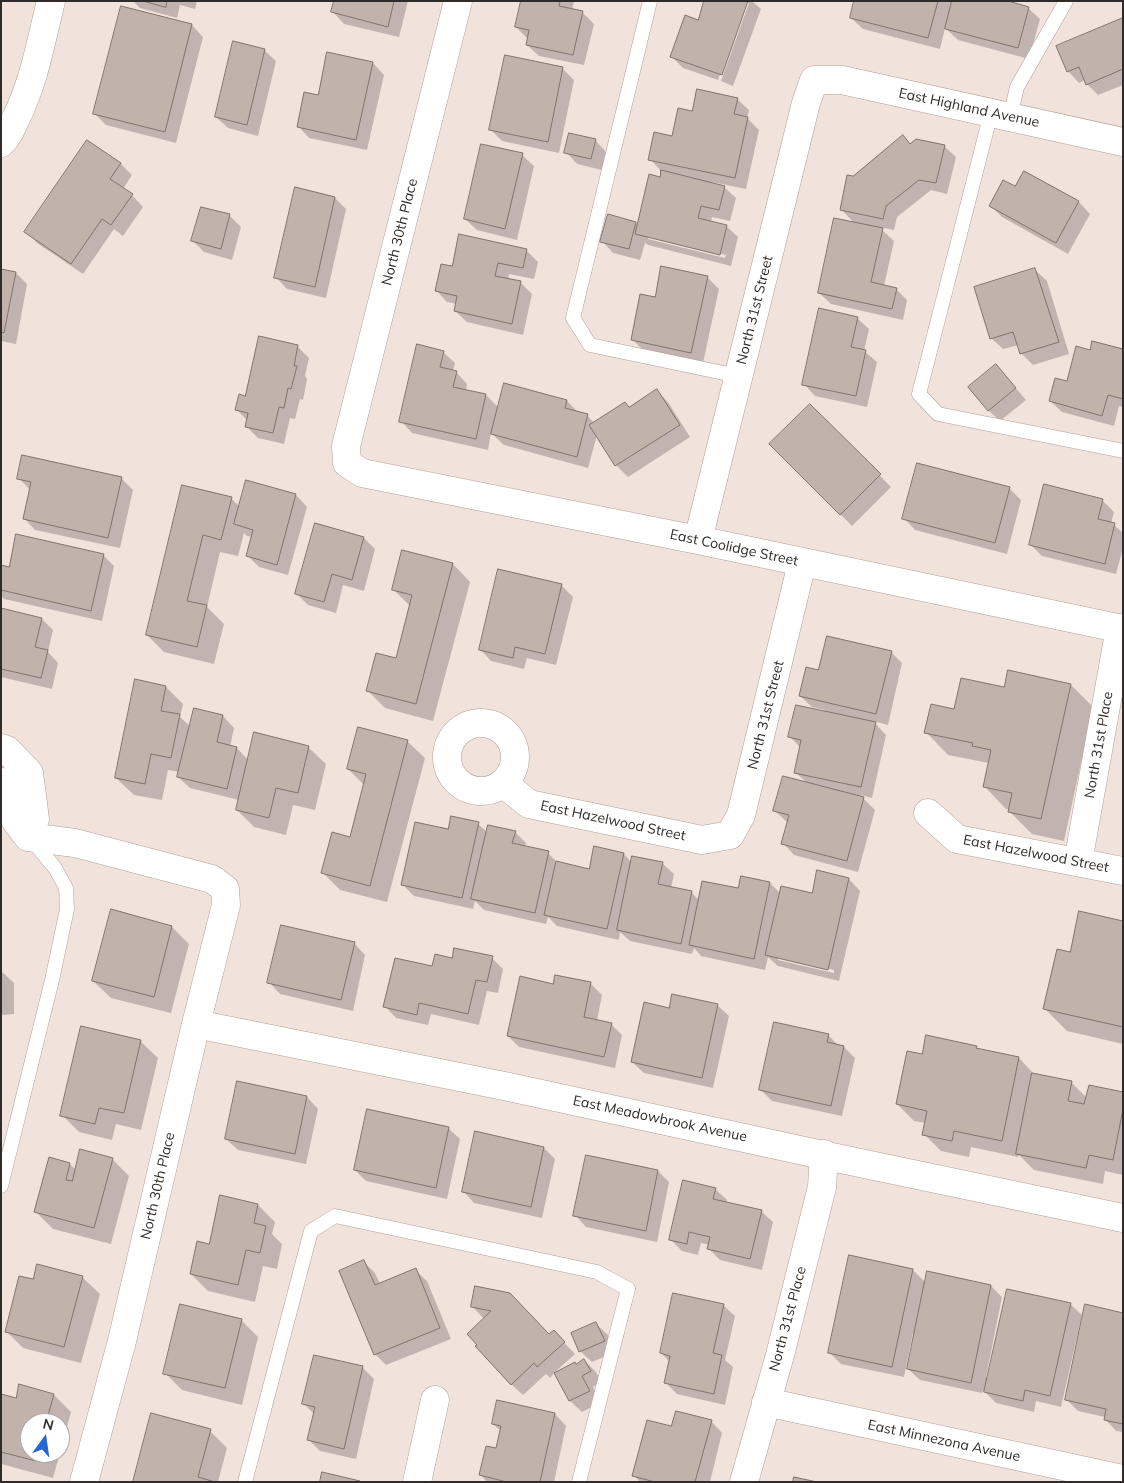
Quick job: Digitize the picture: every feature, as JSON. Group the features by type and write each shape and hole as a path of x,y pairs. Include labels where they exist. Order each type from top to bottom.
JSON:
{"street":[{"path":"1,144 7,138 23,104 34,70 51,1"},
{"name":"North 30th Place","path":"347,463 346,446 458,1"},
{"name":"North 31st Street","path":"698,540 806,103 814,80"},
{"name":"East Highland Avenue","path":"814,80 842,80 1123,142"},
{"name":"East Coolidge Street","path":"347,463 362,473 698,540 1121,629"},
{"name":"North 31st Street","path":"730,835 741,815 802,563"},
{"name":"North 31st Place","path":"1078,862 1121,629"},
{"path":"1,748 7,750 29,773 35,819 28,836 15,820 9,792 1,782"},
{"name":"East Hazelwood Street","path":"503,783 529,804 702,840 730,835"},
{"name":"East Hazelwood Street","path":"928,813 957,839 1123,871"},
{"name":"North 30th Place","path":"28,836 75,843 212,878 225,889 226,905 196,1024 122,1342 84,1482"},
{"name":"East Meadowbrook Avenue","path":"196,1024 509,1087 1123,1218"},
{"name":"North 31st Place","path":"744,1482 780,1355 822,1187 824,1154"},
{"path":"417,1482 435,1400"},
{"name":"East Minnezona Avenue","path":"766,1402 1123,1479"}],"lane":[{"path":"650,1 573,318 590,345 738,376"},
{"path":"1066,1 1000,115 919,394 938,414 1123,451"},
{"path":"1,1186 52,980 67,909 66,888 55,868 28,836"},
{"path":"245,1482 311,1230 335,1216 597,1272 628,1289 579,1482"}],"building":[{"path":"143,1 167,1 166,7"},
{"path":"334,1 394,1 388,27 331,12"},
{"path":"521,1 560,1 559,6 583,11 573,55 526,45 529,30 515,27"},
{"path":"704,1 748,1 722,75 670,57 685,15 698,20"},
{"path":"854,1 938,1 928,38 850,18"},
{"path":"952,1 1008,1 1029,7 1018,48 945,29"},
{"path":"121,6 192,24 165,132 93,114"},
{"path":"1123,18 1123,69 1086,85 1079,67 1067,72 1056,46"},
{"path":"233,41 265,49 247,125 215,117"},
{"path":"327,52 373,62 356,140 297,127 304,92 318,95"},
{"path":"505,55 563,67 548,142 489,130"},
{"path":"697,89 738,98 734,114 748,117 735,178 648,160 654,132 672,136 678,108 692,111"},
{"path":"569,133 596,139 591,159 564,153"},
{"path":"903,135 910,144 916,139 945,145 936,183 919,180 886,206 883,219 840,210 847,175 853,176"},
{"path":"87,140 121,163 110,179 133,194 111,225 102,219 71,264 24,232"},
{"path":"481,144 523,153 505,229 464,219"},
{"path":"661,170 725,186 719,210 701,206 698,218 727,225 720,255 635,234 649,174 660,177"},
{"path":"1024,171 1079,201 1056,243 989,206 1003,180 1015,186"},
{"path":"295,187 335,197 315,287 274,278"},
{"path":"201,207 230,214 221,249 191,241"},
{"path":"608,214 636,222 629,249 600,242"},
{"path":"834,218 883,228 871,282 897,288 892,309 818,293"},
{"path":"459,234 527,249 523,268 498,263 495,276 521,281 512,324 454,311 457,296 435,291 441,264 452,266"},
{"path":"661,266 708,276 691,353 631,340 640,294 655,297"},
{"path":"1035,268 1059,342 1020,354 1013,332 990,339 974,287"},
{"path":"1,269 16,272 4,333 1,332"},
{"path":"819,308 858,317 851,347 866,350 856,396 802,385"},
{"path":"259,336 298,345 294,366 297,366 291,389 288,388 284,408 279,407 273,433 245,427 248,413 235,410 239,394 245,396"},
{"path":"1092,341 1123,349 1123,399 1108,395 1102,416 1049,401 1055,378 1067,381 1076,346 1090,350"},
{"path":"417,344 444,351 440,367 457,371 453,387 486,394 476,439 399,422"},
{"path":"996,364 1016,388 988,411 968,387"},
{"path":"504,383 567,400 565,408 588,414 577,457 491,434"},
{"path":"657,389 680,425 615,466 589,425 625,402 629,407"},
{"path":"810,404 881,474 840,515 769,444"},
{"path":"22,455 122,477 108,538 23,519 31,482 17,479"},
{"path":"917,463 1010,487 995,543 902,519"},
{"path":"246,480 296,494 277,565 246,556 253,530 234,524"},
{"path":"1044,484 1103,499 1098,519 1115,523 1105,564 1029,545"},
{"path":"182,485 232,497 221,540 203,535 187,601 207,605 197,647 146,635"},
{"path":"315,523 364,537 352,580 332,574 324,602 295,594"},
{"path":"16,534 104,554 91,611 1,590 1,565 9,567"},
{"path":"402,550 453,563 416,704 366,691 376,653 396,658 412,595 392,590"},
{"path":"498,569 562,584 545,654 515,647 513,658 479,650"},
{"path":"1,608 42,618 35,647 48,650 41,678 1,669"},
{"path":"827,636 892,651 876,714 799,696 806,667 818,670"},
{"path":"1008,670 1071,684 1041,819 1008,812 1012,793 983,787 991,750 972,746 973,743 924,733 931,704 954,709 961,678 1004,687"},
{"path":"135,679 166,686 161,711 180,714 171,758 151,754 145,784 115,778"},
{"path":"796,705 876,722 861,787 794,773 801,740 788,737"},
{"path":"194,708 223,715 217,742 237,747 227,789 177,777"},
{"path":"358,727 408,740 370,886 321,873 332,832 350,837 366,774 347,769"},
{"path":"254,732 309,746 298,793 276,788 269,818 236,810"},
{"path":"783,776 864,797 847,861 781,844 789,815 773,811"},
{"path":"451,816 479,822 462,898 401,885 415,822 448,829"},
{"path":"488,825 516,831 512,843 549,851 535,913 471,899"},
{"path":"594,846 624,853 607,929 544,915 556,861 589,869"},
{"path":"632,856 663,862 658,884 692,891 681,944 617,930"},
{"path":"817,870 849,878 828,970 765,955 781,886 812,893"},
{"path":"741,876 770,882 754,959 689,945 702,881 738,888"},
{"path":"111,909 172,926 154,997 92,981"},
{"path":"1079,911 1123,921 1123,1027 1043,1009 1057,949 1070,952"},
{"path":"281,925 355,942 341,1000 267,983"},
{"path":"454,948 493,956 487,982 476,980 468,1014 419,1003 417,1015 383,1007 395,958 432,966 435,954 452,958"},
{"path":"555,975 591,982 584,1017 612,1023 604,1057 507,1036 520,976 553,984"},
{"path":"672,994 718,1004 702,1078 631,1062 644,1002 669,1008"},
{"path":"774,1022 829,1034 827,1042 844,1046 831,1106 759,1090"},
{"path":"81,1026 141,1040 124,1113 99,1108 95,1124 60,1116"},
{"path":"926,1035 1019,1057 1002,1141 954,1131 952,1141 922,1135 927,1111 896,1104 907,1051 922,1054"},
{"path":"1032,1073 1072,1081 1068,1101 1084,1104 1089,1085 1123,1092 1123,1109 1113,1160 1089,1155 1086,1168 1016,1154"},
{"path":"237,1081 307,1096 295,1154 225,1139"},
{"path":"367,1109 449,1127 436,1188 354,1170"},
{"path":"475,1131 544,1147 531,1207 462,1192"},
{"path":"80,1149 113,1158 94,1228 34,1212 49,1157 70,1163 66,1180 72,1181"},
{"path":"586,1155 658,1170 646,1231 573,1216"},
{"path":"683,1180 716,1188 713,1199 762,1210 750,1259 707,1249 710,1237 689,1232 687,1244 669,1240"},
{"path":"220,1195 258,1204 254,1223 266,1226 260,1253 246,1250 238,1285 190,1274 197,1241 209,1244"},
{"path":"849,1255 913,1269 892,1367 828,1353"},
{"path":"364,1260 375,1285 416,1268 440,1328 374,1355 339,1271"},
{"path":"37,1264 83,1276 64,1347 5,1332 19,1276 33,1279"},
{"path":"927,1271 991,1285 971,1383 907,1369"},
{"path":"475,1286 510,1293 549,1334 554,1330 565,1342 537,1367 534,1363 511,1385 475,1346 477,1345 467,1334 491,1311 471,1307"},
{"path":"1007,1289 1071,1303 1050,1396 1025,1390 1023,1401 984,1392"},
{"path":"673,1293 724,1304 713,1353 722,1355 714,1394 664,1383 670,1356 660,1353"},
{"path":"180,1304 242,1319 225,1388 163,1374"},
{"path":"1085,1304 1123,1313 1123,1424 1104,1420 1106,1409 1065,1400"},
{"path":"596,1322 605,1341 579,1352 571,1333"},
{"path":"314,1355 363,1366 344,1449 307,1440 315,1407 302,1404"},
{"path":"584,1359 591,1371 582,1376 590,1391 569,1401 554,1373"},
{"path":"19,1384 54,1394 49,1413 20,1413 20,1457 1,1452 1,1394 16,1398"},
{"path":"497,1400 555,1413 540,1482 507,1482 479,1475 486,1446 496,1448 501,1426 492,1424"},
{"path":"676,1411 712,1420 695,1482 655,1482 632,1476 647,1420 671,1426"},
{"path":"151,1413 211,1429 198,1477 215,1482 133,1482"},
{"path":"322,1472 360,1481 320,1482"},
{"path":"794,1477 817,1482 793,1482"}]}
